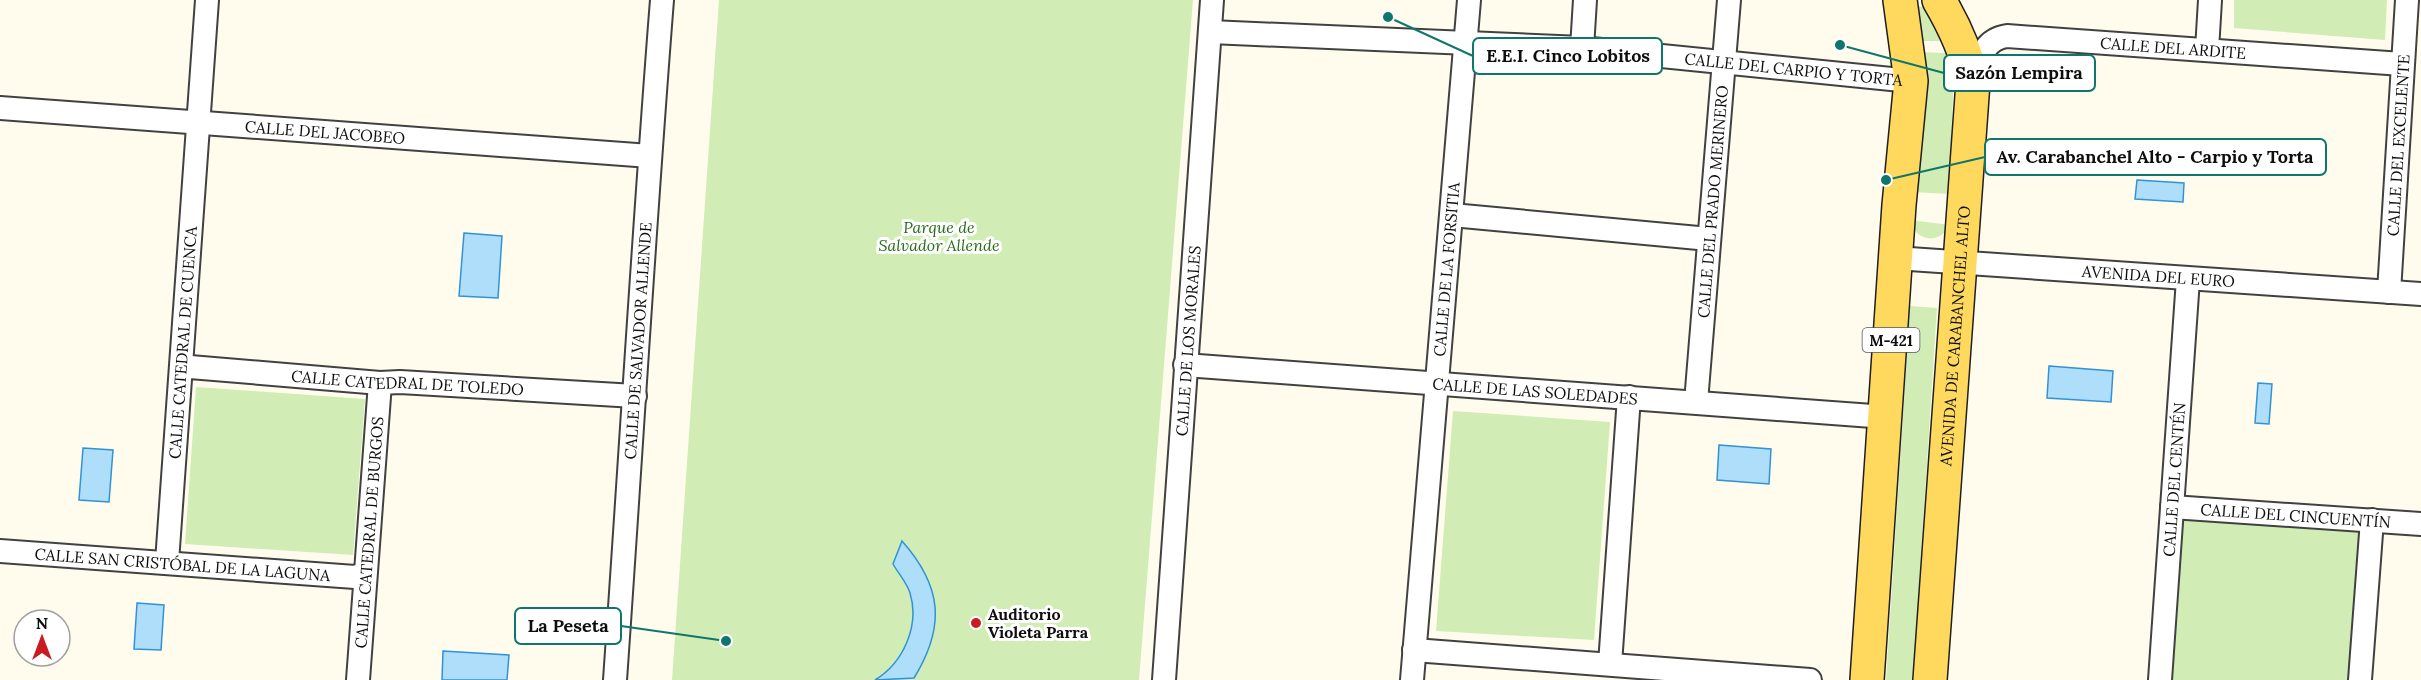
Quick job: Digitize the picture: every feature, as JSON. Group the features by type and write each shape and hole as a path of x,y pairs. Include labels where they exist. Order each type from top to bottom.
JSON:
{"main road":[{"name":"M-421","path":"1867,680 1895,258 1911,81 1900,0"},
{"name":"AVENIDA DE CARABANCHEL ALTO","path":"1930,680 1962,262 1973,82 1966,53 1955,27 1939,0"}],"street":[{"name":"CALLE CATEDRAL DE CUENCA","path":"167,562 207,0"},
{"name":"CALLE DE SALVADOR ALLENDE","path":"615,680 662,0"},
{"name":"CALLE DE LOS MORALES","path":"1164,680 1212,0"},
{"name":"CALLE DE LA FORSITIA","path":"1412,680 1435,383 1452,215 1469,0"},
{"path":"1582,48 1585,0"},
{"name":"CALLE DEL PRADO MERINERO","path":"1696,402 1729,0"},
{"path":"2207,50 2210,0"},
{"name":"CALLE DEL EXCELENTE","path":"2389,292 2402,64 2408,0"},
{"name":"CALLE DEL CARPIO Y TORTA","path":"1210,32 1582,48 1724,65 1911,81"},
{"name":"CALLE DEL ARDITE","path":"1973,82 1985,46 1994,38 2007,36 2402,64"},
{"name":"CALLE DEL JACOBEO","path":"0,108 650,156"},
{"path":"1452,215 1709,239"},
{"name":"AVENIDA DEL EURO","path":"1895,258 2421,294"},
{"name":"CALLE DEL CENTÉN","path":"2160,680 2188,279"},
{"name":"CALLE DE LAS SOLEDADES","path":"1185,365 1886,417"},
{"name":"CALLE CATEDRAL DE TOLEDO","path":"181,370 190,367 380,383 400,382 635,396"},
{"name":"CALLE CATEDRAL DE BURGOS","path":"358,680 364,574 380,383"},
{"path":"1610,664 1629,397"},
{"name":"CALLE DEL CINCUENTÍN","path":"2172,507 2421,524"},
{"path":"2360,680 2372,520"},
{"name":"CALLE SAN CRISTÓBAL DE LA LAGUNA","path":"0,550 355,578 364,574"},
{"path":"1414,650 1809,680"}],"green space":[{"name":"Parque de Salvador Allende","path":"719,0 1193,0 1139,680 672,680"},
{"path":"2234,0 2387,0 2385,40 2234,28"},
{"path":"1918,6 1927,8 1940,41 1921,41 1917,23"},
{"path":"1917,52 1947,53 1954,68 1949,194 1912,192"},
{"path":"1910,220 1950,225 1940,236 1928,238 1917,233"},
{"path":"1910,306 1937,308 1913,680 1886,680"},
{"path":"196,387 365,399 353,555 185,544"},
{"path":"1453,411 1610,422 1594,640 1436,631"},
{"path":"2172,507 2372,520 2360,680 2160,680"}],"water":[{"path":"2137,180 2184,183 2183,202 2135,199"},
{"path":"464,233 502,236 498,298 459,296"},
{"path":"2049,366 2113,371 2111,402 2047,398"},
{"path":"2258,383 2272,384 2269,424 2255,423"},
{"path":"1719,445 1771,449 1769,484 1717,480"},
{"path":"83,448 113,450 109,502 79,500"},
{"path":"902,541 925,574 932,590 935,624 924,659 914,678 875,680 894,664 911,631 913,606 910,593 893,564"},
{"path":"137,603 164,605 161,650 134,649"},
{"path":"443,651 509,655 507,680 442,680"}],"place":[{"name":"E.E.I. Cinco Lobitos","path":"1388,17"},
{"name":"Sazón Lempira","path":"1840,45"},
{"name":"Av. Carabanchel Alto - Carpio y Torta","path":"1886,180"},
{"name":"Auditorio Violeta Parra","path":"976,623"},
{"name":"La Peseta","path":"726,641"}]}
